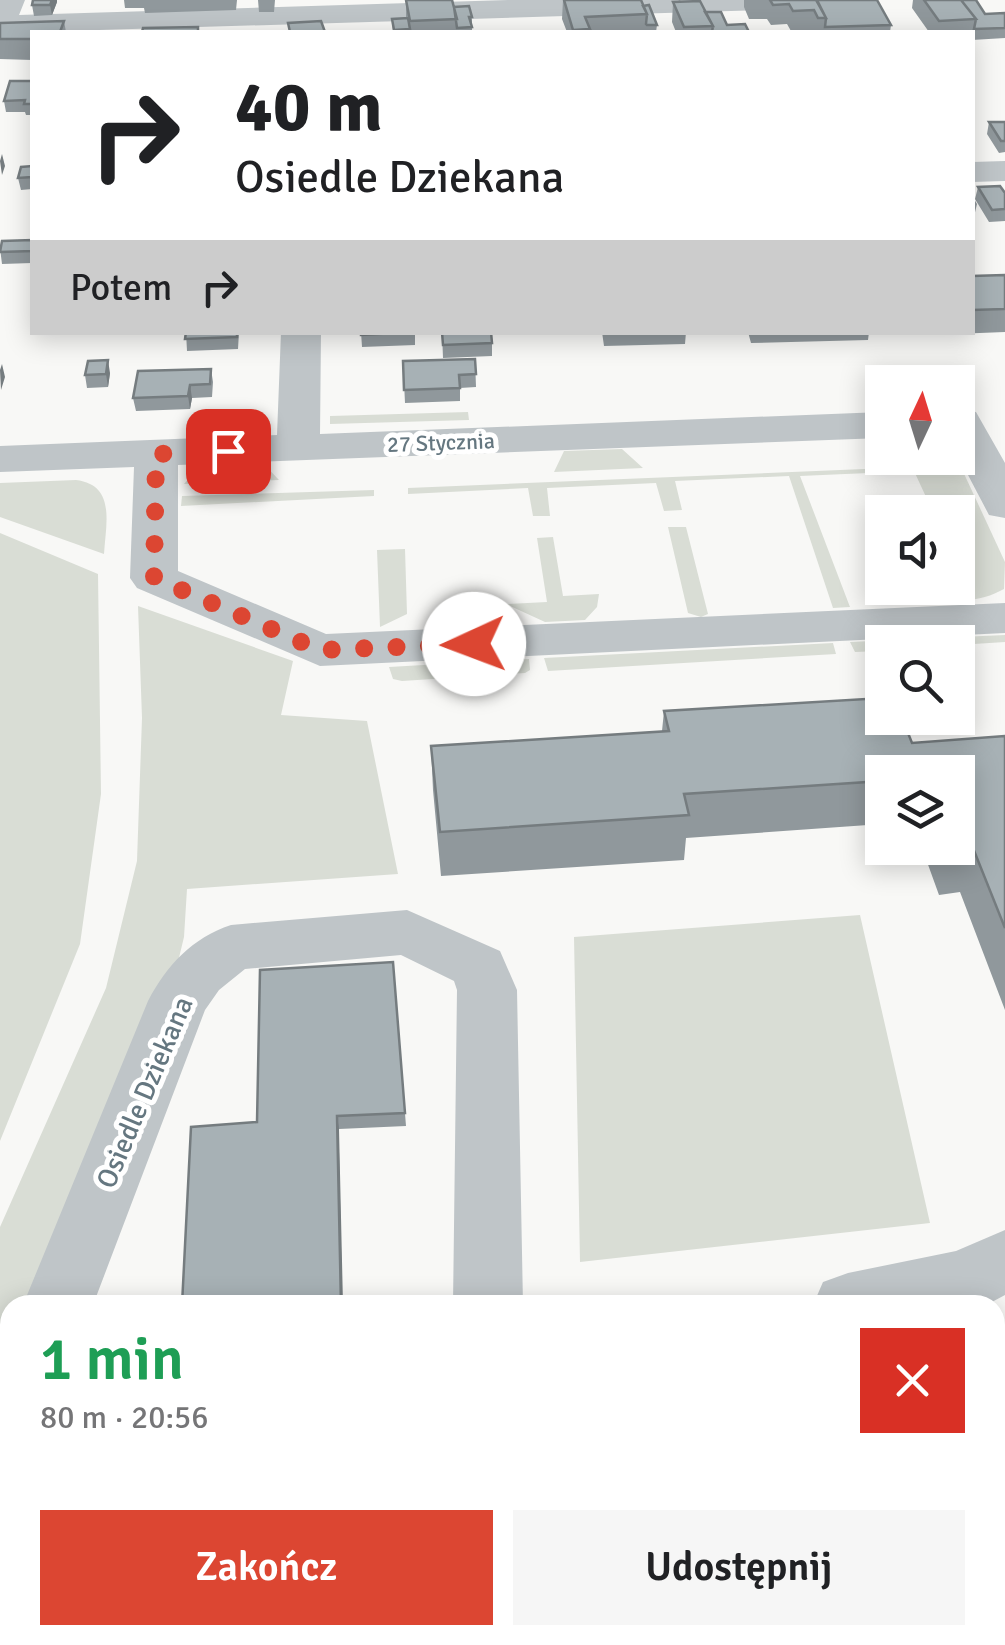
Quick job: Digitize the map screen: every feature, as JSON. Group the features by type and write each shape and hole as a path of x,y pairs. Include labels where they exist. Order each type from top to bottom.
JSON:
{"street":[{"path":"10,0 0,24 251,25 801,0"},
{"path":"975,172 1005,170"},
{"path":"298,448 301,335"},
{"path":"975,421 1005,420"},
{"name":"27 Stycznia","path":"0,460 865,426"},
{"path":"975,450 1005,505"},
{"path":"156,454 154,578 320,650 1005,618"},
{"name":"Osiedle Dziekana","path":"62,1295 178,1001 198,973 231,948 407,932 478,966 488,990 488,1295"},
{"path":"897,1295 965,1281 1005,1261"}],"shaded area":[{"path":"468,412 469,420 330,424 330,416"},
{"path":"622,449 643,468 554,472 564,451"},
{"path":"263,463 279,480 184,484 198,468"},
{"path":"865,469 865,473 800,476 850,607 833,608 789,476 675,481 682,510 664,511 656,483 547,488 550,516 533,516 528,488 408,494 408,488"},
{"path":"916,475 965,475 974,495 925,495"},
{"path":"0,483 89,483 103,497 107,518 104,554 0,517"},
{"path":"374,490 374,496 181,506 182,496"},
{"path":"975,497 1005,562 1004,589 975,599"},
{"path":"668,527 686,527 708,614 701,617 688,613"},
{"path":"0,533 98,574 101,794 80,944 0,1141"},
{"path":"553,537 563,596 599,594 597,607 585,620 545,622 506,604 547,602 537,538"},
{"path":"405,549 407,614 380,627 377,550"},
{"path":"138,606 293,661 281,715 367,721 398,874 187,889 184,937 177,966 50,1295 0,1295 0,1227 106,988 137,861 142,718"},
{"path":"1005,635 1005,642 975,644 975,636"},
{"path":"865,641 865,652 855,652 850,642"},
{"path":"833,643 836,654 548,671 544,658"},
{"path":"529,659 530,670 525,673 402,681 393,679 389,667"},
{"path":"860,915 930,1223 580,1262 574,937"}],"building":[{"path":"33,0 52,0 50,5 32,5"},
{"path":"406,0 452,0 457,19 410,21"},
{"path":"564,0 641,0 647,14 585,17 590,29 573,30"},
{"path":"770,0 816,0 826,18 818,18 814,10 793,11 789,4 773,5"},
{"path":"817,0 877,0 891,25 825,27 826,18"},
{"path":"924,0 961,0 976,19 939,21"},
{"path":"961,0 976,0 985,14 1005,13 1005,28 974,29 976,19"},
{"path":"700,1 713,26 684,27 673,2"},
{"path":"649,5 657,25 646,24 643,6"},
{"path":"469,6 472,27 457,28 454,7"},
{"path":"705,12 721,12 727,25 745,24 748,30 712,30"},
{"path":"408,18 410,29 394,30 392,19"},
{"path":"64,21 61,30 30,30 30,39 0,39 0,23"},
{"path":"321,21 324,30 290,30 288,23"},
{"path":"198,27 198,30 142,30"},
{"path":"10,81 30,81 30,104 24,104 25,100 4,101"},
{"path":"989,122 1005,122 1005,141 1001,141"},
{"path":"30,166 30,177 18,178 21,167"},
{"path":"1000,186 1005,193 1005,209 992,210 978,187"},
{"path":"30,240 30,251 0,252 2,241"},
{"path":"1005,275 1005,309 975,310 975,276"},
{"path":"186,335 237,335 237,337 185,339"},
{"path":"442,335 491,335 492,343 443,345"},
{"path":"475,359 476,374 459,375 460,388 404,390 403,361"},
{"path":"108,360 106,374 85,375 88,361"},
{"path":"211,369 210,384 190,385 188,396 133,398 138,371"},
{"path":"865,699 865,735 909,735 912,743 1005,736 1005,928 975,853 975,755 865,755 865,782 684,794 689,815 440,832 431,746 669,731 664,711"},
{"path":"393,962 405,1113 337,1116 341,1295 183,1295 191,1127 257,1122 260,970"}],"route":[{"path":"228,451 156,454 154,578 320,650 474,644"}]}
